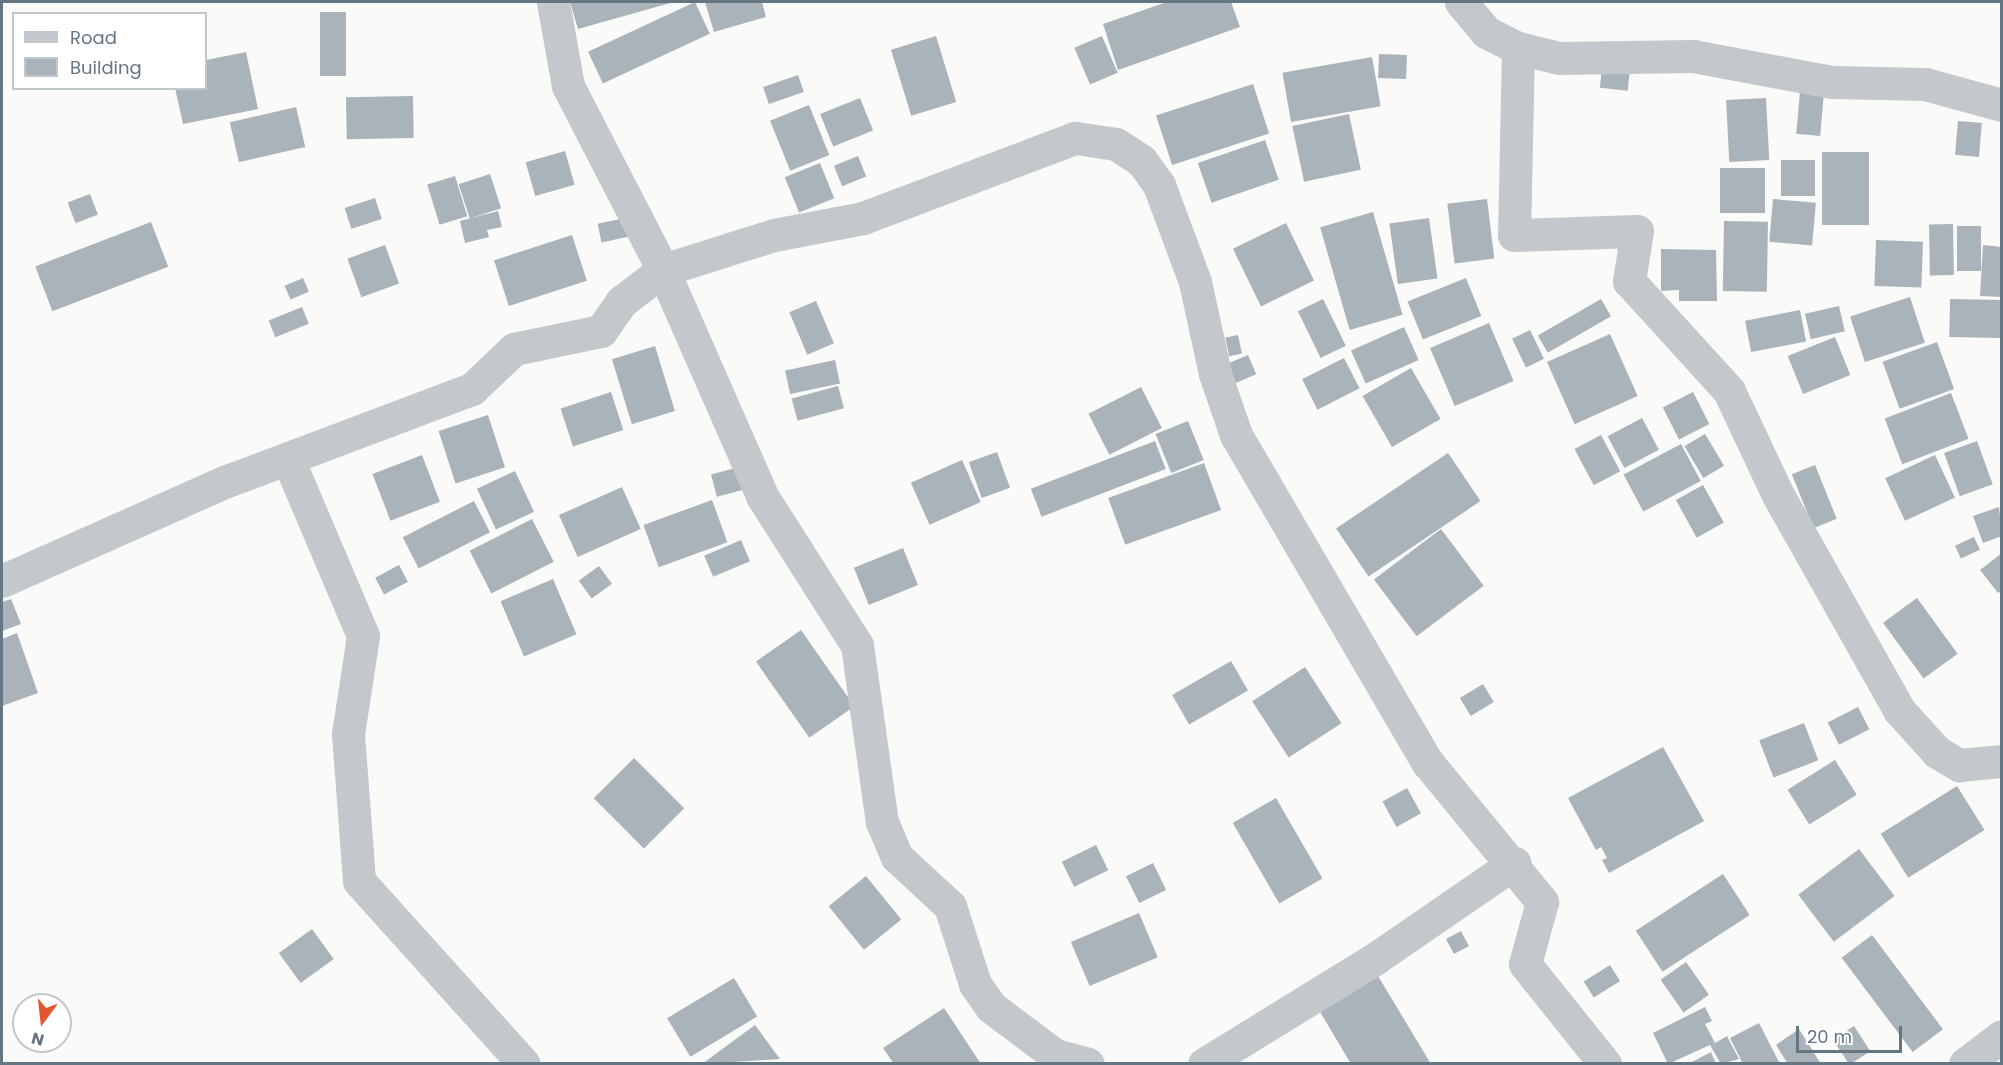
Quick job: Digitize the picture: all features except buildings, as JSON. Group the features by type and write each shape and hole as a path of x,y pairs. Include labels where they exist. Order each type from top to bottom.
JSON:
{"street":[{"path":"553,2 568,86 663,270 762,496 856,645 882,822 897,857 950,906 975,984 991,1007 1055,1055 1088,1064"},
{"path":"1461,2 1486,32 1518,48 1558,58 1693,56 1832,82 1925,84 2001,105"},
{"path":"1518,48 1514,235 1637,231 1629,281 1729,391 1778,495 1899,710 1938,752 1959,765 2001,761"},
{"path":"2,581 288,459 472,389 514,349 600,331 621,302 663,270 774,235 863,218 1075,138 1116,144 1141,160 1159,185 1195,282 1215,374 1236,435 1428,763 1514,863 1542,902 1525,964 1605,1064"},
{"path":"288,459 363,636 348,734 359,881 524,1064"},
{"path":"1204,1064 1376,958 1514,863"},
{"path":"1965,1064 2001,1036"}]}
